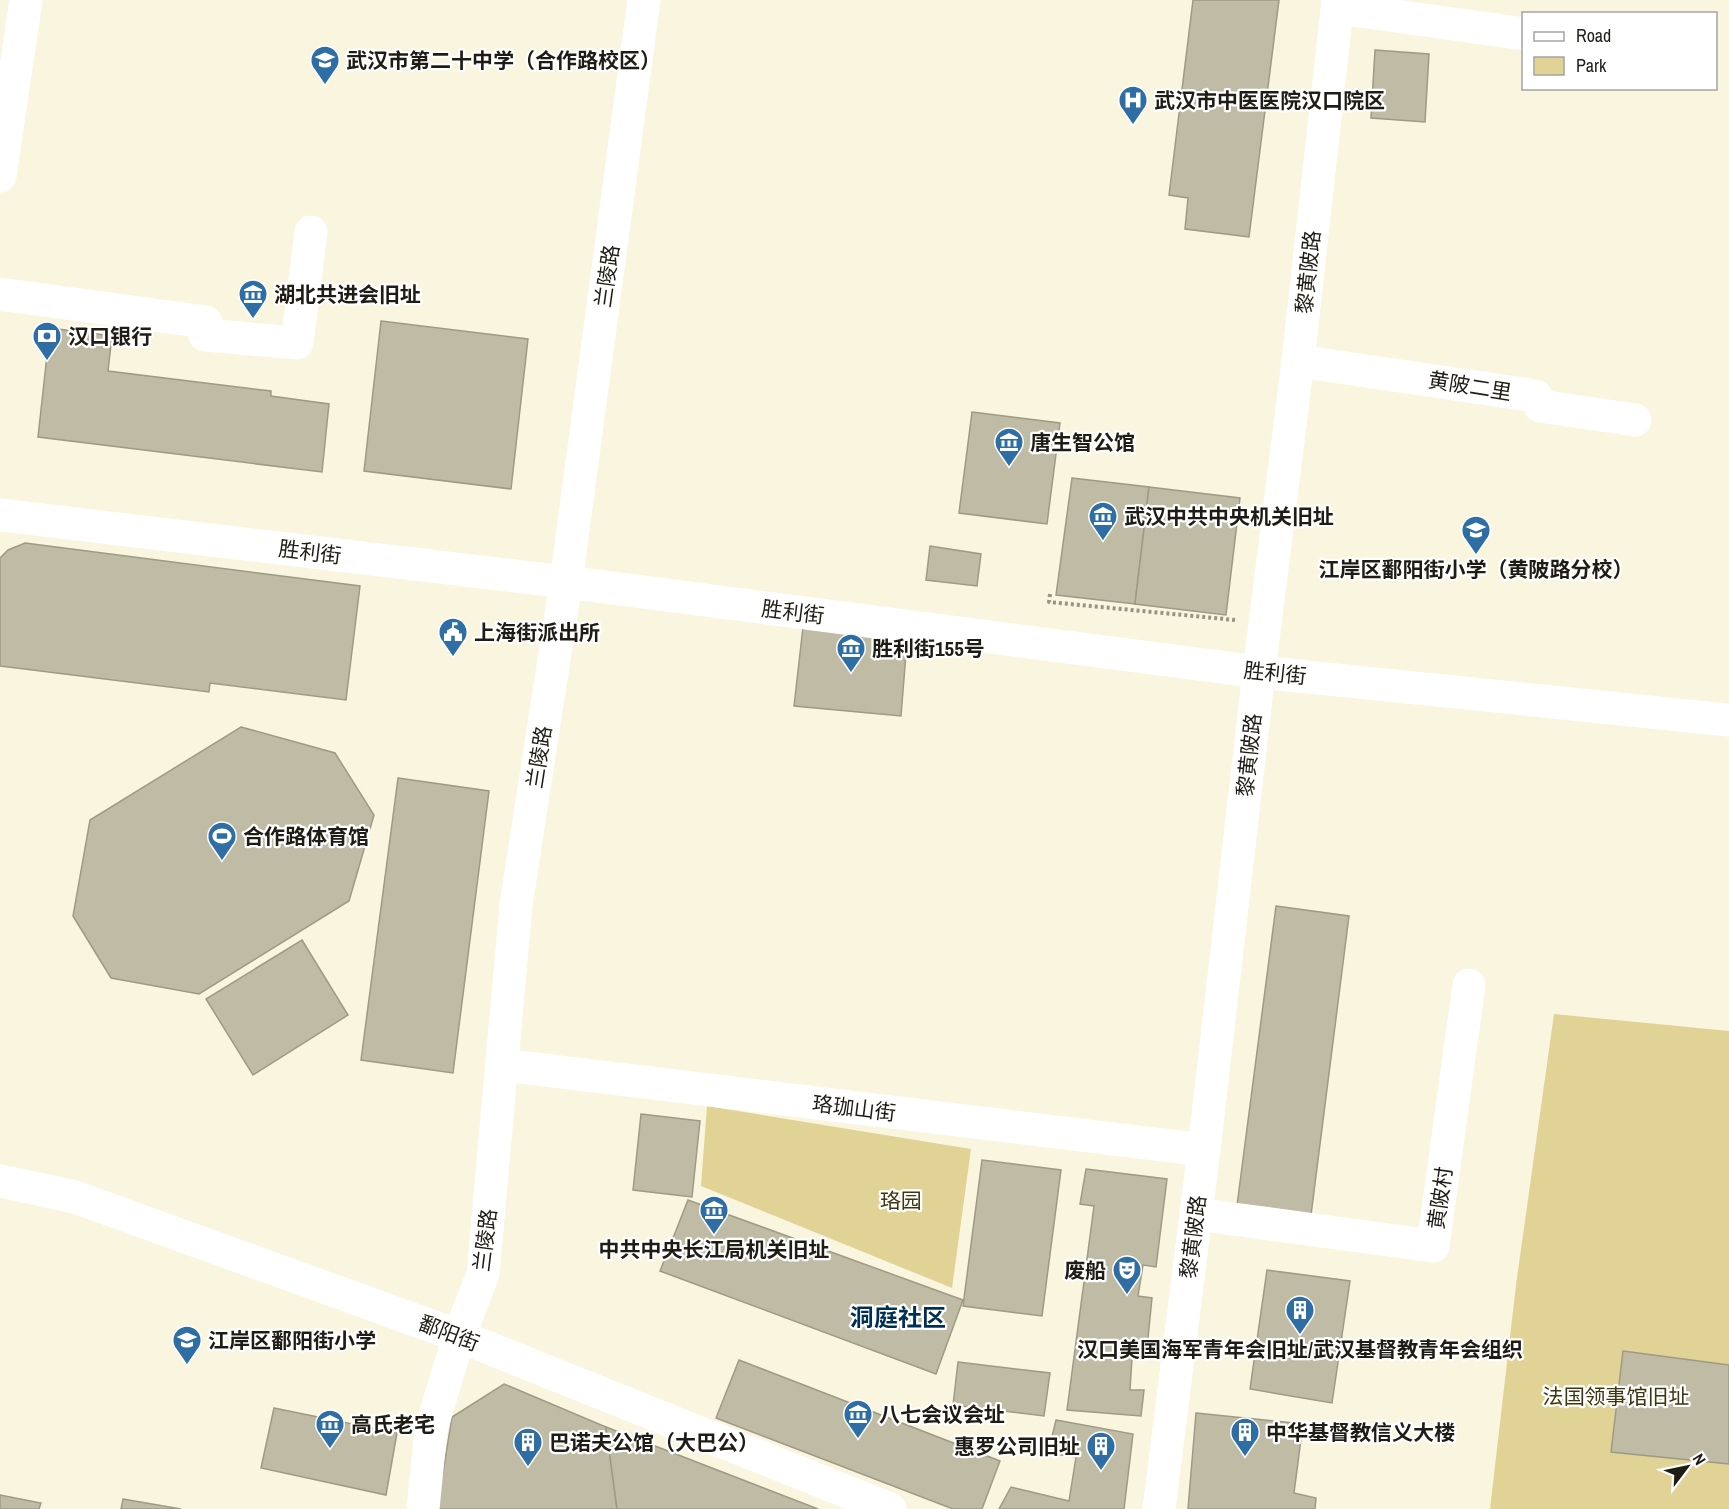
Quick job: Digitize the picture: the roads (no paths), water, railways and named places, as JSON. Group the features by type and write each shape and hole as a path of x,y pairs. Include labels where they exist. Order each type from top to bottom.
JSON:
{"street":[{"path":"0,176 26,0"},
{"name":"兰陵路","path":"423,1509 431,1429 459,1336 483,1274 516,905 566,582 644,0"},
{"path":"1338,4 1522,34"},
{"name":"黎黄陂路","path":"1159,1509 1204,1150 1259,672 1299,361 1338,4"},
{"path":"0,294 206,322 205,335 297,343 310,232"},
{"name":"黄陂二里","path":"1299,361 1536,396 1540,406 1635,420"},
{"name":"胜利街","path":"0,515 566,582 1259,672 1729,720"},
{"name":"黄陂村","path":"1196,1214 1433,1246 1469,985"},
{"name":"珞珈山街","path":"502,1065 1204,1150"},
{"name":"鄱阳街","path":"0,1181 75,1197 459,1336 890,1509"}],"place":[{"name":"武汉市第二十中学（合作路校区）","path":"325,86"},
{"name":"武汉市中医医院汉口院区","path":"1133,126"},
{"name":"湖北共进会旧址","path":"253,320"},
{"name":"汉口银行","path":"47,362"},
{"name":"唐生智公馆","path":"1009,468"},
{"name":"武汉中共中央机关旧址","path":"1103,542"},
{"name":"江岸区鄱阳街小学（黄陂路分校）","path":"1476,556"},
{"name":"上海街派出所","path":"453,658"},
{"name":"胜利街155号","path":"851,674"},
{"name":"合作路体育馆","path":"222,862"},
{"name":"中共中央长江局机关旧址","path":"714,1236"},
{"name":"废船","path":"1127,1296"},
{"name":"汉口美国海军青年会旧址/武汉基督教青年会组织","path":"1300,1336"},
{"name":"江岸区鄱阳街小学","path":"187,1366"},
{"name":"八七会议会址","path":"858,1440"},
{"name":"高氏老宅","path":"330,1450"},
{"name":"中华基督教信义大楼","path":"1245,1458"},
{"name":"巴诺夫公馆（大巴公）","path":"528,1468"},
{"name":"惠罗公司旧址","path":"1101,1472"}],"district":[{"name":"洞庭社区","path":"898,1317"}],"park label":[{"name":"珞园","path":"901,1200"},
{"name":"法国领事馆旧址","path":"1616,1396"}]}
